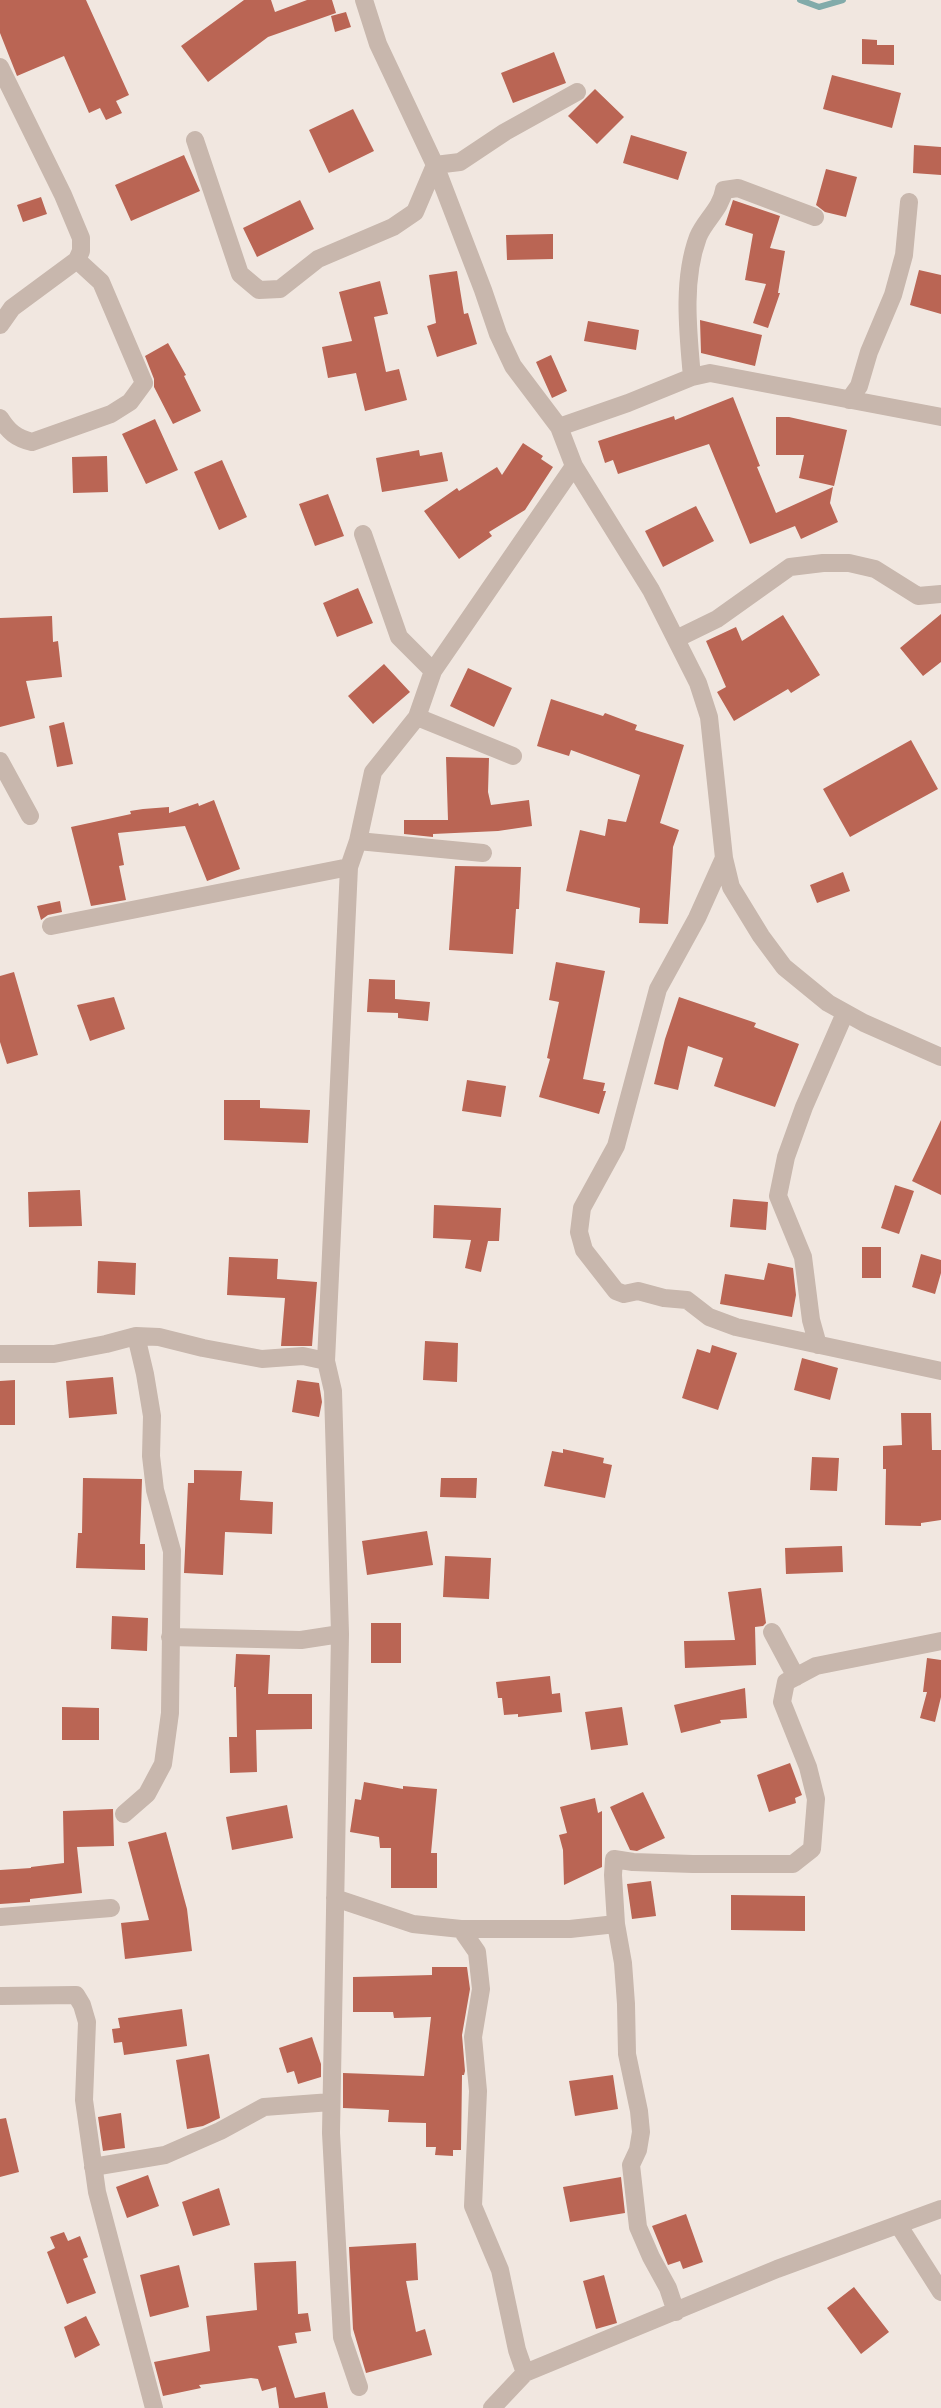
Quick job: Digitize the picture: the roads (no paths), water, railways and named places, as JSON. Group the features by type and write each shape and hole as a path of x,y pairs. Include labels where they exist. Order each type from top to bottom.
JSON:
{"street":[{"path":"364,0 377,44 435,165 498,334 513,366 559,427 574,466 651,590 698,682 709,717 724,858 731,887 784,967 828,1003 864,1023 941,1056"},
{"path":"0,67 63,195 81,238 81,251 77,260 12,308 0,326"},
{"path":"435,165 460,162 505,132 577,92"},
{"path":"195,140 240,274 259,290 281,289 318,259 393,227 415,212 435,165"},
{"path":"692,377 687,316 690,275 699,236 722,201 724,190 738,188 815,216"},
{"path":"849,400 859,386 869,352 893,295 904,255 909,202"},
{"path":"0,418 9,432 32,442 111,414 130,402 144,383 102,282 77,260"},
{"path":"559,427 692,377 710,373 941,418"},
{"path":"359,2387 342,2337 331,2133 340,1634 333,1391 326,1361 349,867 358,841 373,772 417,717 433,671 574,466"},
{"path":"363,534 399,637 433,671"},
{"path":"676,639 717,619 790,568 823,563 849,563 876,569 918,596 941,594"},
{"path":"417,717 513,756"},
{"path":"0,761 30,816"},
{"path":"358,841 483,853"},
{"path":"724,858 697,918 658,989 617,1146 582,1208 579,1233 584,1250 616,1291 624,1294 638,1291 664,1298 687,1300 709,1317 736,1326 941,1371"},
{"path":"51,926 349,867"},
{"path":"818,1345 811,1320 803,1256 778,1196 786,1157 804,1107 845,1013"},
{"path":"0,1354 54,1354 136,1336 159,1337 262,1359 303,1356 326,1361"},
{"path":"124,1814 147,1794 163,1764 170,1713 172,1551 155,1490 151,1456 152,1416 136,1336"},
{"path":"772,1632 796,1677"},
{"path":"170,1637 301,1640 340,1634"},
{"path":"676,2312 668,2288 638,2227 631,2165 638,2150 641,2132 627,2054 624,1977 616,1924 614,1858 633,1862 793,1864 812,1849 816,1798 808,1767 782,1702 786,1682 816,1666 941,1641"},
{"path":"335,1898 412,1924 461,1929 570,1929 616,1924"},
{"path":"0,1917 111,1908"},
{"path":"461,1929 477,1952 481,1989 473,2037 478,2091 473,2206 500,2270 517,2350 525,2373"},
{"path":"0,1996 76,1995 82,2005 87,2022 84,2100 93,2167 113,2258 154,2408"},
{"path":"93,2167 165,2155 264,2107 331,2102"},
{"path":"492,2408 525,2373 777,2269 941,2209"},
{"path":"899,2226 941,2292"}],"waterway":[{"path":"800,0 819,7 843,0"}]}
